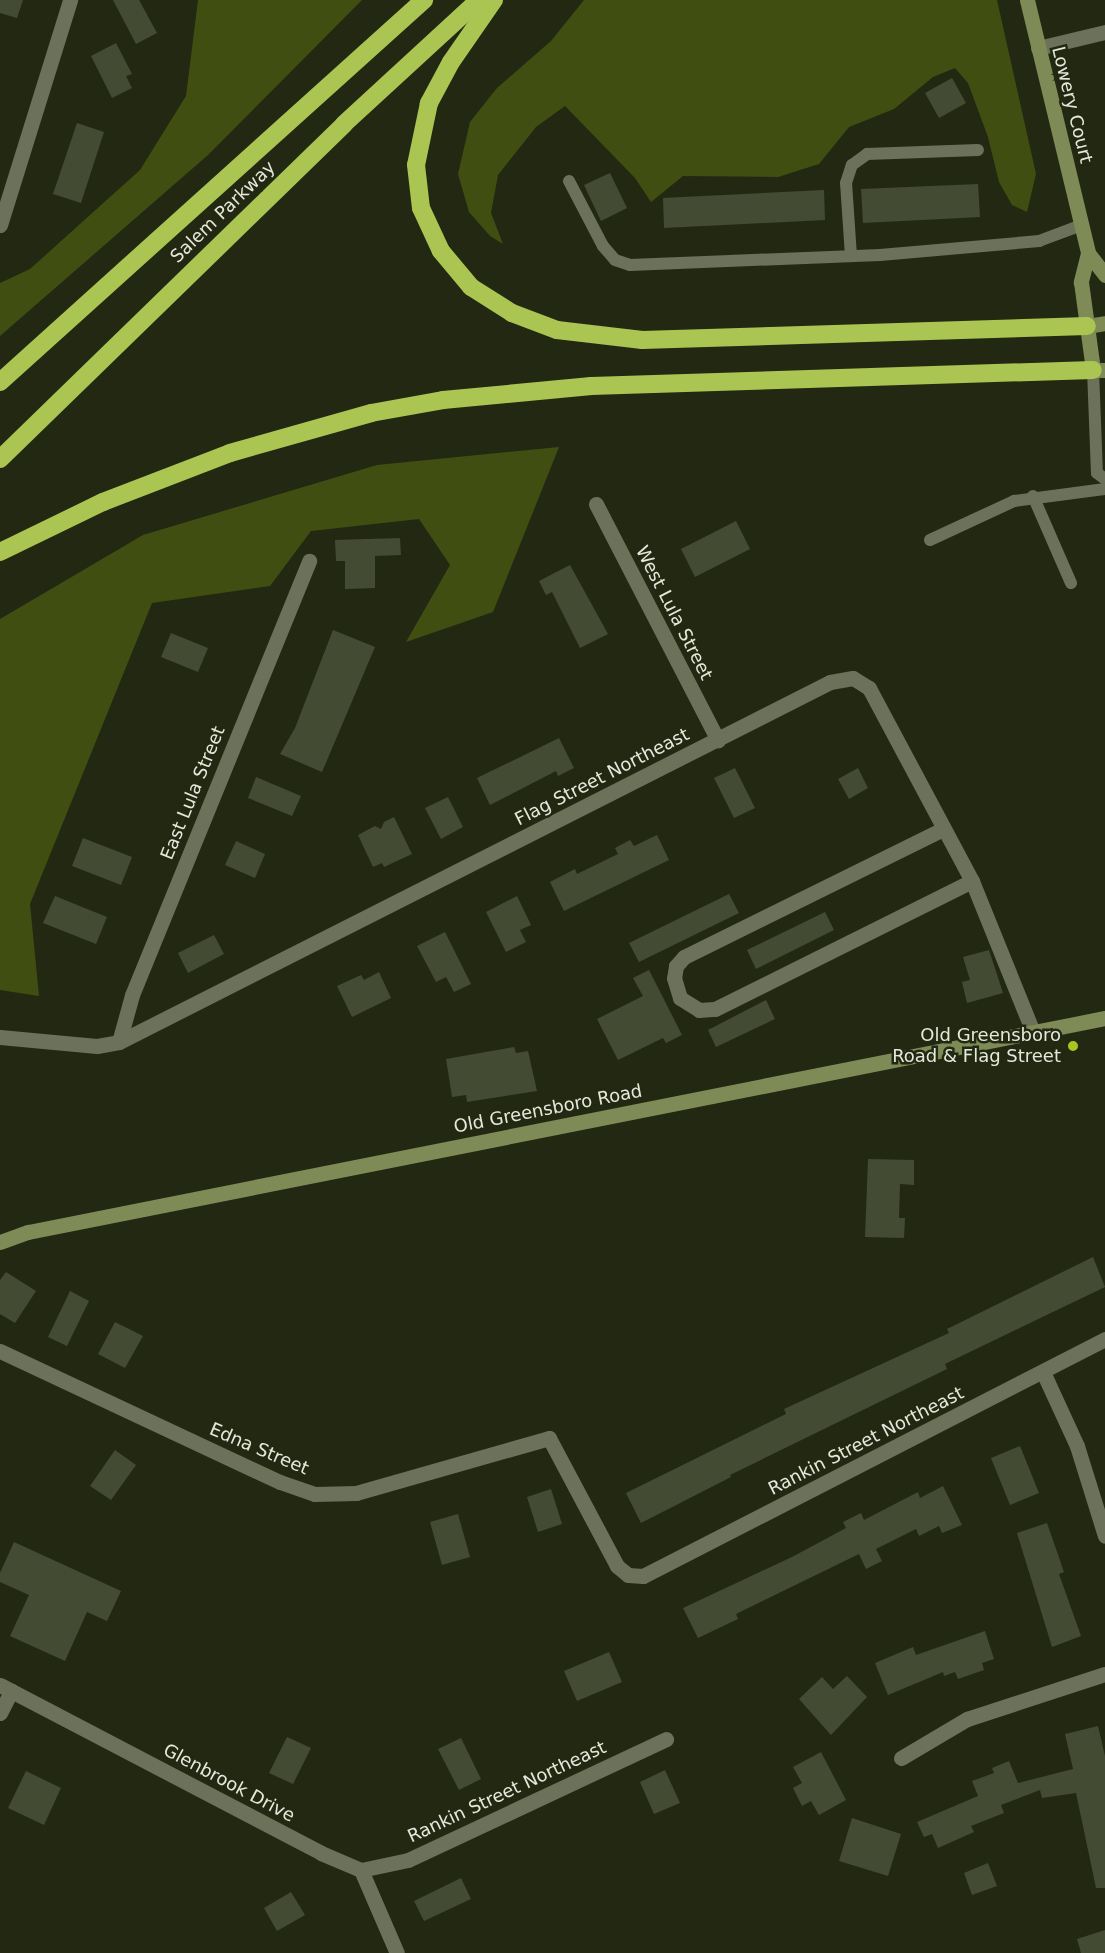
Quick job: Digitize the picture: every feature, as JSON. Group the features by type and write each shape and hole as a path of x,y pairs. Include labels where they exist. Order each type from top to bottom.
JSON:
{"highway":[{"name":"Salem Parkway","path":"0,382 424,0"},
{"name":"Salem Parkway","path":"0,459 344,124 479,0"},
{"path":"494,0 451,62 429,103 416,165 421,208 441,251 471,287 512,313 566,332 642,340 1087,326"},
{"path":"0,552 162,476 300,432 443,400 591,386 1099,370"}],"street":[{"path":"0,225 70,0"},
{"name":"Lowery Court","path":"1027,0 1088,254 1081,282 1087,326 1099,370"},
{"path":"1038,48 1105,32"},
{"name":"Lowery Court","path":"1088,254 1105,275"},
{"path":"1087,326 1105,323"},
{"name":"West Lula Street","path":"596,504 718,740"},
{"name":"East Lula Street","path":"119,1042 132,995 309,561"},
{"name":"Flag Street Northeast","path":"0,1037 97,1046 119,1042 830,682 853,678 869,688 972,881 1033,1032"},
{"path":"943,829 684,957 676,966 674,978 680,998 699,1010 716,1009 972,881"},
{"name":"Old Greensboro Road","path":"0,1242 39,1230 1105,1018"},
{"name":"Rankin Street Northeast","path":"643,1576 1105,1339"},
{"name":"Edna Street","path":"0,1351 280,1482 315,1494 356,1493 549,1438 617,1566 628,1575 643,1576"},
{"path":"1043,1372 1077,1446 1105,1536"},
{"path":"902,1758 968,1719 1105,1674"},
{"path":"0,1713 5,1688"},
{"name":"Glenbrook Drive","path":"5,1688 321,1853 361,1870"},
{"name":"Rankin Street Northeast","path":"361,1870 408,1860 666,1739"},
{"path":"361,1870 397,1953"}],"lane":[{"path":"851,256 846,183 852,165 867,154 978,150"},
{"path":"569,181 603,246 621,263 851,256 1039,241 1082,225"},
{"path":"1099,370 1097,473 1105,479"},
{"path":"930,540 1014,501 1033,496 1105,489"},
{"path":"1033,496 1071,583"}],"green space":[{"path":"198,0 362,0 208,155 0,336 0,283 30,269 140,170 186,96"},
{"path":"584,0 997,0 1036,174 1027,212 1012,205 999,182 988,137 968,83 955,68 933,77 894,109 849,127 819,164 778,177 683,176 651,202 635,178 565,106 536,127 498,175 491,213 503,244 490,236 469,212 458,174 470,122 497,88 551,41"},
{"path":"559,447 493,612 406,642 450,565 419,519 311,531 270,586 152,603 30,904 39,996 0,990 0,619 143,535 377,465"}],"building":[{"path":"0,0 23,0 17,18 0,13"},
{"path":"113,0 139,0 157,33 136,44"},
{"path":"116,43 132,74 126,76 132,88 112,98 91,56"},
{"path":"952,78 966,103 939,118 925,93"},
{"path":"77,123 104,132 81,203 53,194"},
{"path":"610,173 627,208 601,221 584,185"},
{"path":"978,184 980,217 863,223 861,189"},
{"path":"824,190 825,220 664,228 663,198"},
{"path":"736,521 750,549 695,577 681,549"},
{"path":"400,538 401,555 375,556 375,588 345,589 345,561 336,561 335,540"},
{"path":"570,565 608,634 580,648 552,592 546,595 539,581"},
{"path":"333,630 375,647 322,772 280,754 295,728"},
{"path":"171,633 208,648 198,672 161,657"},
{"path":"559,738 574,768 558,776 556,771 490,805 477,778"},
{"path":"735,768 755,808 734,818 714,778"},
{"path":"858,768 868,788 849,799 838,779"},
{"path":"256,777 301,796 292,816 248,798"},
{"path":"448,797 463,827 441,839 425,808"},
{"path":"394,817 412,854 384,867 382,863 373,867 358,835 375,826 381,829 384,822"},
{"path":"657,835 669,860 564,911 550,882 575,869 577,874 618,854 615,848 630,840 634,846"},
{"path":"83,838 132,857 121,885 72,866"},
{"path":"236,841 265,854 255,878 225,865"},
{"path":"729,894 739,913 639,962 629,943"},
{"path":"55,896 107,917 96,944 43,923"},
{"path":"517,896 531,925 520,930 526,942 506,952 486,912"},
{"path":"825,912 834,930 756,969 747,950"},
{"path":"445,932 471,984 454,992 446,977 436,982 417,946"},
{"path":"214,935 224,954 188,973 178,953"},
{"path":"989,950 1003,993 967,1003 962,982 970,980 963,957"},
{"path":"649,970 682,1035 666,1043 663,1038 618,1060 597,1019 643,996 633,978"},
{"path":"379,972 391,998 352,1017 337,986 361,975 364,980"},
{"path":"766,1000 775,1019 716,1047 708,1030"},
{"path":"514,1047 516,1053 528,1051 537,1091 467,1102 466,1095 452,1097 446,1059"},
{"path":"868,1159 914,1160 914,1185 900,1184 899,1218 905,1218 904,1238 865,1237"},
{"path":"1093,1257 1105,1287 945,1364 947,1369 730,1475 731,1477 641,1523 626,1493 786,1414 784,1409 949,1333 947,1329"},
{"path":"6,1272 36,1291 15,1323 0,1314 0,1280"},
{"path":"70,1291 89,1301 67,1346 48,1337"},
{"path":"115,1322 143,1336 125,1368 98,1354"},
{"path":"1020,1446 1039,1493 1010,1505 991,1458"},
{"path":"115,1450 136,1465 111,1500 90,1486"},
{"path":"943,1486 962,1525 942,1533 939,1526 919,1536 916,1529 876,1549 882,1561 866,1569 859,1554 736,1614 738,1619 698,1638 683,1608 792,1557 846,1528 843,1522 861,1513 864,1520 918,1492 920,1498"},
{"path":"551,1489 562,1524 538,1532 527,1497"},
{"path":"458,1514 470,1557 442,1565 430,1522"},
{"path":"1047,1523 1064,1572 1059,1574 1081,1636 1052,1647 1017,1533"},
{"path":"14,1542 121,1591 107,1621 87,1612 65,1661 10,1636 29,1595 0,1582 0,1573"},
{"path":"985,1631 994,1659 982,1663 984,1670 958,1679 955,1672 944,1676 943,1672 888,1695 875,1663 913,1647 916,1655"},
{"path":"609,1652 622,1682 577,1701 564,1671"},
{"path":"847,1676 867,1697 831,1735 799,1699 822,1677 833,1689"},
{"path":"1098,1726 1105,1756 1105,1888 1096,1888 1076,1793 1042,1798 1040,1790 1001,1805 1004,1813 971,1826 974,1832 938,1848 932,1834 924,1837 917,1822 978,1796 972,1781 994,1773 992,1768 1009,1761 1018,1783 1073,1769 1065,1734"},
{"path":"287,1737 311,1748 293,1784 269,1773"},
{"path":"461,1738 481,1779 459,1790 438,1749"},
{"path":"821,1752 846,1800 819,1815 811,1801 802,1806 793,1788 802,1783 793,1767"},
{"path":"665,1770 680,1803 654,1814 640,1782"},
{"path":"26,1771 61,1788 44,1825 8,1808"},
{"path":"852,1818 901,1834 888,1876 839,1861"},
{"path":"988,1863 997,1886 972,1895 964,1873"},
{"path":"461,1878 471,1899 424,1921 414,1901"},
{"path":"291,1892 305,1915 277,1931 264,1908"},
{"path":"1105,1930 1105,1953 1081,1953 1077,1939"}],"place":[{"name":"Old Greensboro Road & Flag Street","path":"1073,1046"}]}
